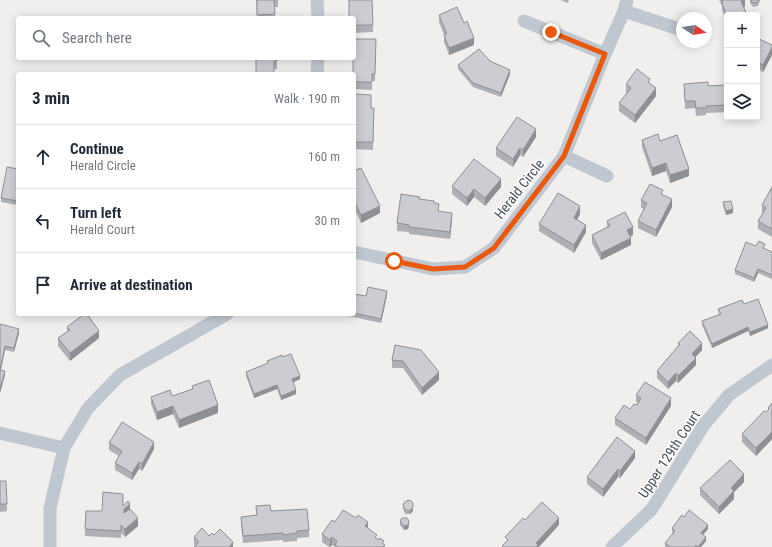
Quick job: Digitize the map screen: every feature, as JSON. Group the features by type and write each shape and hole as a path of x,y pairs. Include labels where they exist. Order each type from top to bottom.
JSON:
{"street":[{"path":"317,0 318,16"},
{"name":"Herald Circle","path":"356,252 433,269 465,267 494,248 564,156 626,5 676,27"},
{"path":"524,21 605,54"},
{"path":"317,72 318,60"},
{"path":"564,156 607,176"},
{"path":"50,547 50,508 64,448 88,408 120,375 223,316"},
{"name":"Upper 129th Court","path":"612,547 652,509 703,426 729,395 772,365"},
{"path":"0,433 64,448"}],"building":[{"path":"257,0 274,0 275,14 257,15"},
{"path":"349,0 372,0 373,25 356,25 356,16 349,16"},
{"path":"722,0 743,0 741,1 746,12 725,12"},
{"path":"751,0 759,0 758,2 753,3"},
{"path":"457,7 464,23 467,21 474,38 449,48 444,35 447,34 439,15"},
{"path":"356,39 376,39 375,74 372,74 372,82 356,82 356,72 353,72 353,60 356,60"},
{"path":"760,39 772,45 763,65 760,64"},
{"path":"479,49 490,61 510,70 501,93 473,83 458,65"},
{"path":"256,60 277,60 274,61 274,72 256,72"},
{"path":"637,69 650,79 648,82 656,88 635,115 619,103 631,88 626,84"},
{"path":"708,82 708,86 724,85 724,105 696,108 695,101 685,101 684,84"},
{"path":"356,94 371,95 371,108 374,108 373,142 356,142"},
{"path":"517,117 536,129 523,150 520,148 513,159 496,148"},
{"path":"658,134 660,141 677,135 689,169 670,175 666,163 652,168 642,140"},
{"path":"474,159 501,179 485,198 474,189 467,198 452,186"},
{"path":"7,167 16,169 16,201 1,198"},
{"path":"361,168 380,206 361,215 356,205 356,170"},
{"path":"650,184 663,190 661,194 672,199 656,230 638,221 647,203 641,200"},
{"path":"772,187 772,229 758,221 766,208 762,205"},
{"path":"558,193 580,206 574,218 586,225 574,245 539,224"},
{"path":"401,194 434,201 434,203 439,204 438,211 452,213 450,232 409,227 409,225 397,223"},
{"path":"731,201 733,209 726,211 723,202"},
{"path":"625,212 633,227 627,230 631,238 601,253 592,235 610,226 607,221"},
{"path":"759,241 765,244 763,248 772,252 772,275 758,269 754,278 735,270 746,242 756,246"},
{"path":"368,287 387,291 381,319 356,313 356,294 366,296"},
{"path":"758,299 768,325 750,332 748,327 712,344 702,321 721,314 718,309 742,300 744,304"},
{"path":"81,316 88,316 99,331 70,353 58,338 70,330 67,327"},
{"path":"0,324 19,329 14,348 5,346 0,370"},
{"path":"690,331 702,343 692,354 696,358 678,376 676,373 668,382 657,371 680,344 678,343"},
{"path":"395,345 421,350 439,372 422,388 403,361 392,360"},
{"path":"291,354 300,376 292,379 296,390 281,396 277,385 254,394 246,372 268,363 267,361 282,355 282,357"},
{"path":"0,370 5,371 0,389"},
{"path":"209,380 218,405 179,420 173,406 157,412 151,397 170,390 172,396 193,389 192,386"},
{"path":"645,382 671,398 646,438 615,418 624,405 630,409 634,404 637,405 641,398 636,395"},
{"path":"772,403 772,432 756,448 742,434 764,411 766,412 769,409 768,408"},
{"path":"122,422 154,442 142,464 139,462 132,473 115,463 122,451 109,443"},
{"path":"617,437 635,451 620,471 618,469 603,489 587,477"},
{"path":"730,460 744,474 731,488 734,491 719,507 700,488"},
{"path":"0,481 6,481 7,504 0,504"},
{"path":"103,492 123,494 123,506 128,501 130,504 124,509 124,513 130,509 138,518 125,529 121,525 121,531 85,529 86,511 102,511"},
{"path":"410,500 413,503 413,507 410,511 404,508 403,504"},
{"path":"542,502 559,518 536,543 538,545 536,547 503,547 502,546 508,540 505,537 523,518 525,520"},
{"path":"270,505 271,511 307,509 309,530 297,531 297,533 283,535 283,533 243,536 241,517 257,515 256,506"},
{"path":"343,510 356,518 358,515 368,522 365,526 377,535 375,537 384,541 382,543 385,545 383,547 338,547 335,545 337,541 332,537 330,540 322,534 332,520 335,522"},
{"path":"689,510 708,525 701,533 706,537 698,547 696,545 695,547 670,547 665,543 675,531 672,528 682,515 684,517"},
{"path":"402,518 407,518 409,521 408,525 404,526 400,521"},
{"path":"202,528 209,536 212,533 214,535 220,529 233,542 229,547 194,547 199,542 194,537"}],"route":[{"path":"394,261 433,269 465,267 494,248 564,156 605,54 551,32"}]}
